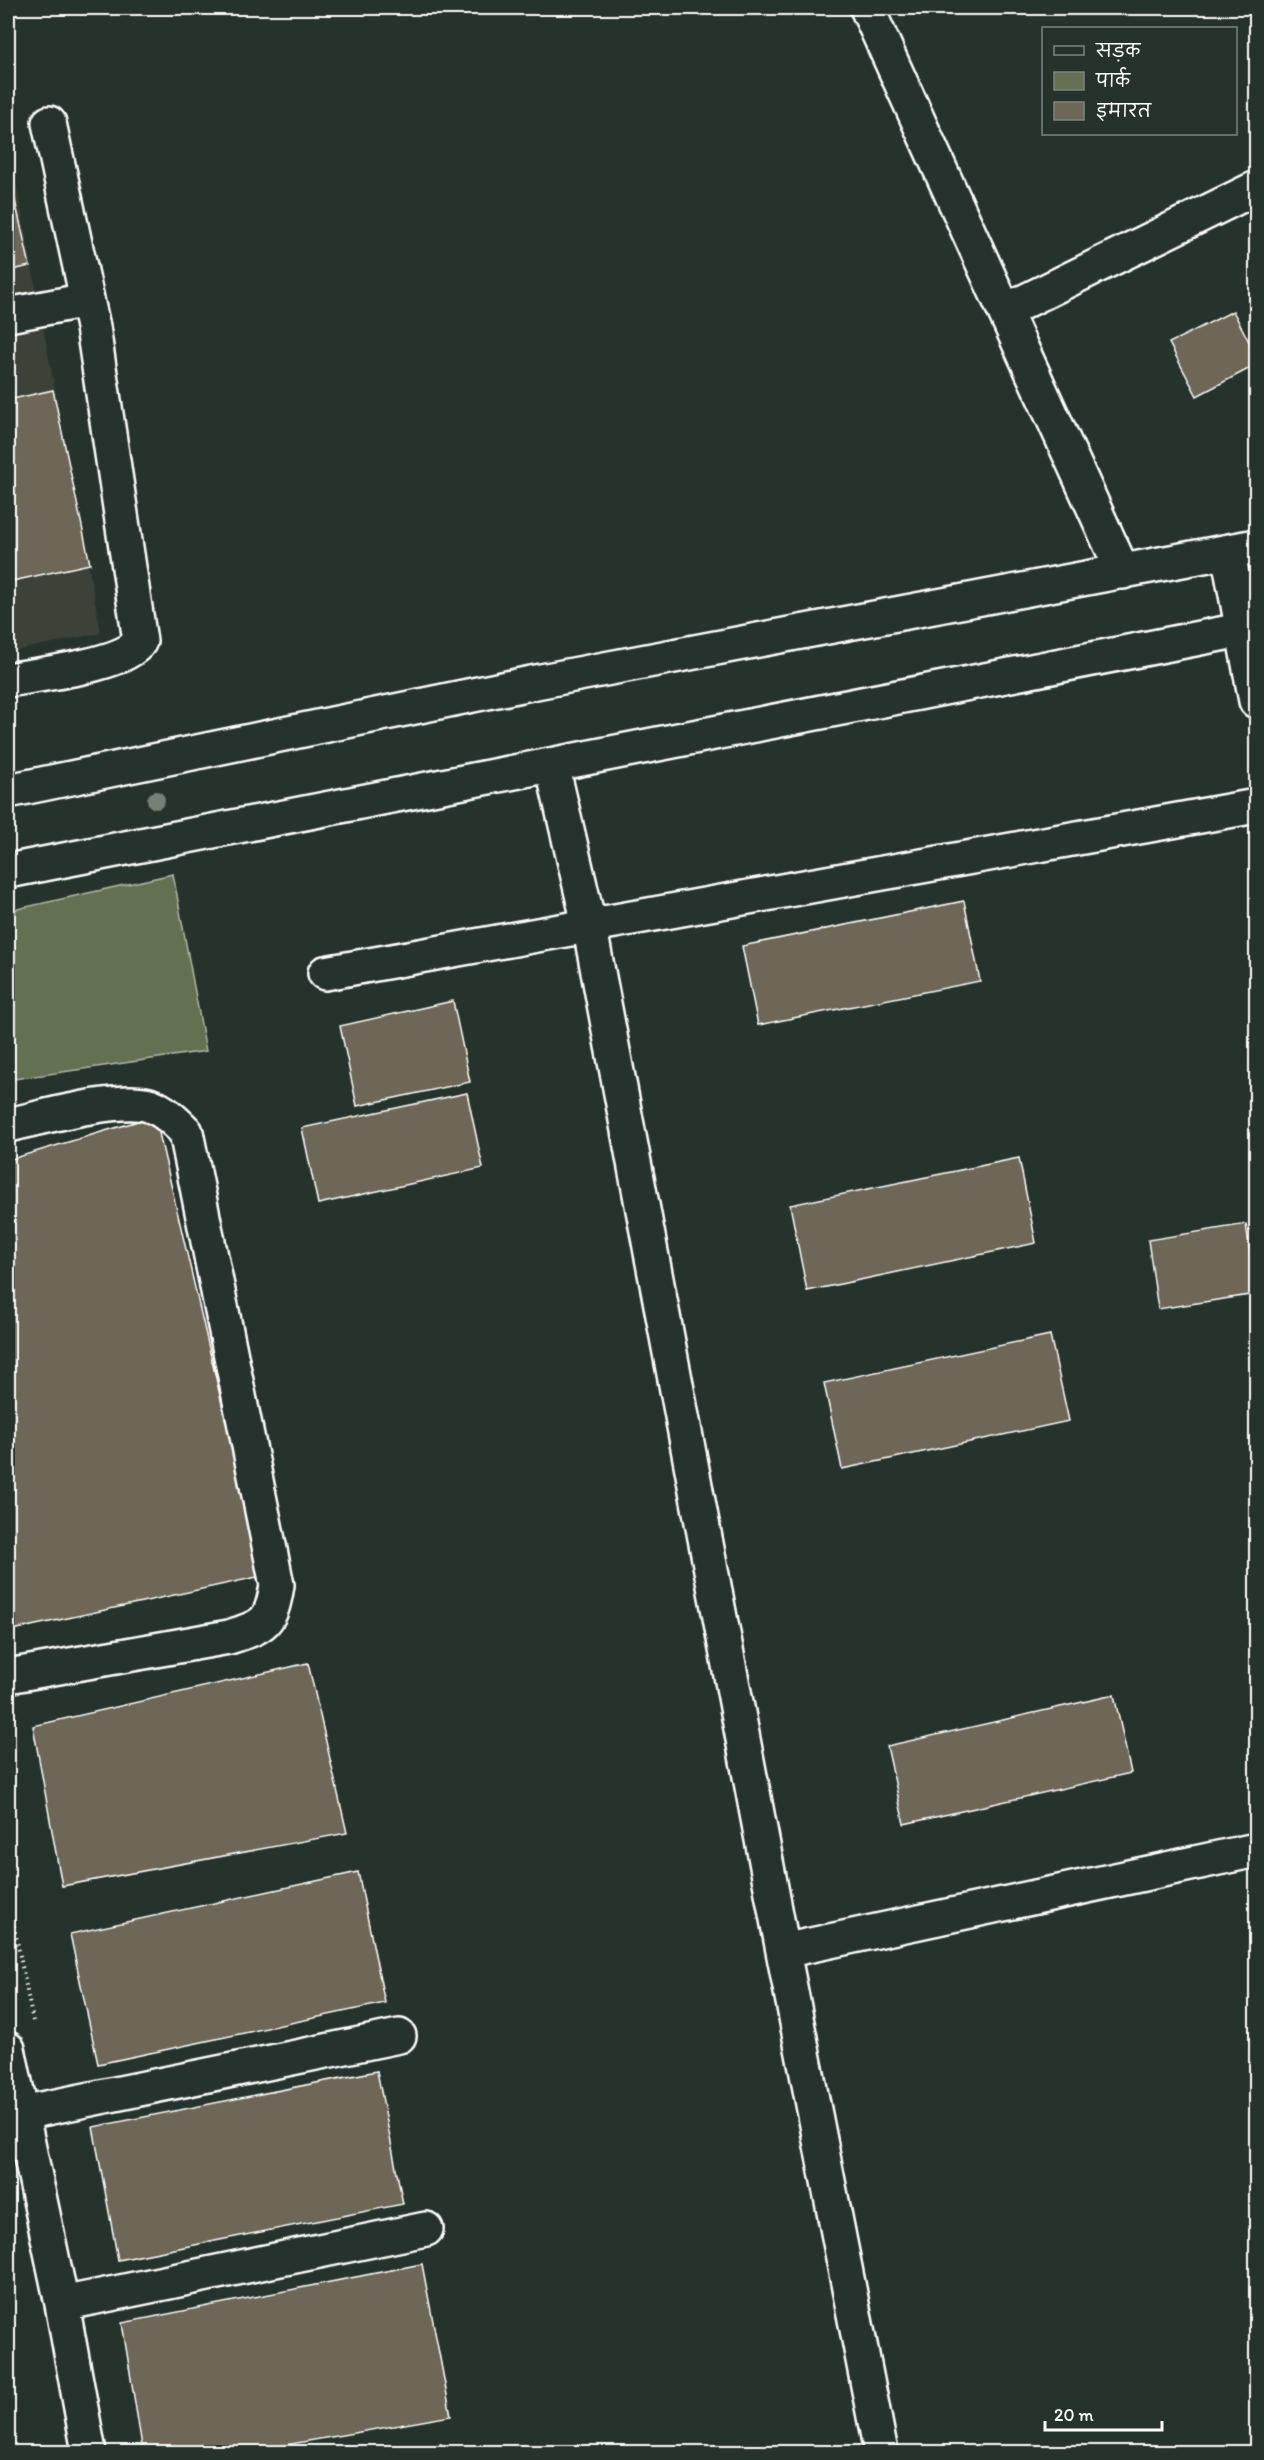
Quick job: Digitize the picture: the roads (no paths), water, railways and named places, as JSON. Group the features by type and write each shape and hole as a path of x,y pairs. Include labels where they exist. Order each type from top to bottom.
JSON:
{"main road":[{"path":"867,8 1123,572"},
{"path":"8,680 113,660 136,647 140,641 87,300 49,123"},
{"path":"1005,311 1257,188"},
{"path":"8,315 87,300"},
{"path":"8,791 536,682 1242,549 1257,701"},
{"path":"8,871 1249,629"},
{"path":"552,765 589,924 783,1951 881,2452"},
{"path":"325,972 1257,806"},
{"path":"8,1125 131,1102 150,1106 169,1116 186,1132 277,1585 274,1607 265,1623 230,1637 8,1676"},
{"path":"783,1951 1257,1850"},
{"path":"22,2113 399,2036"},
{"path":"8,2049 62,2304 89,2452"},
{"path":"62,2304 426,2229"}]}
